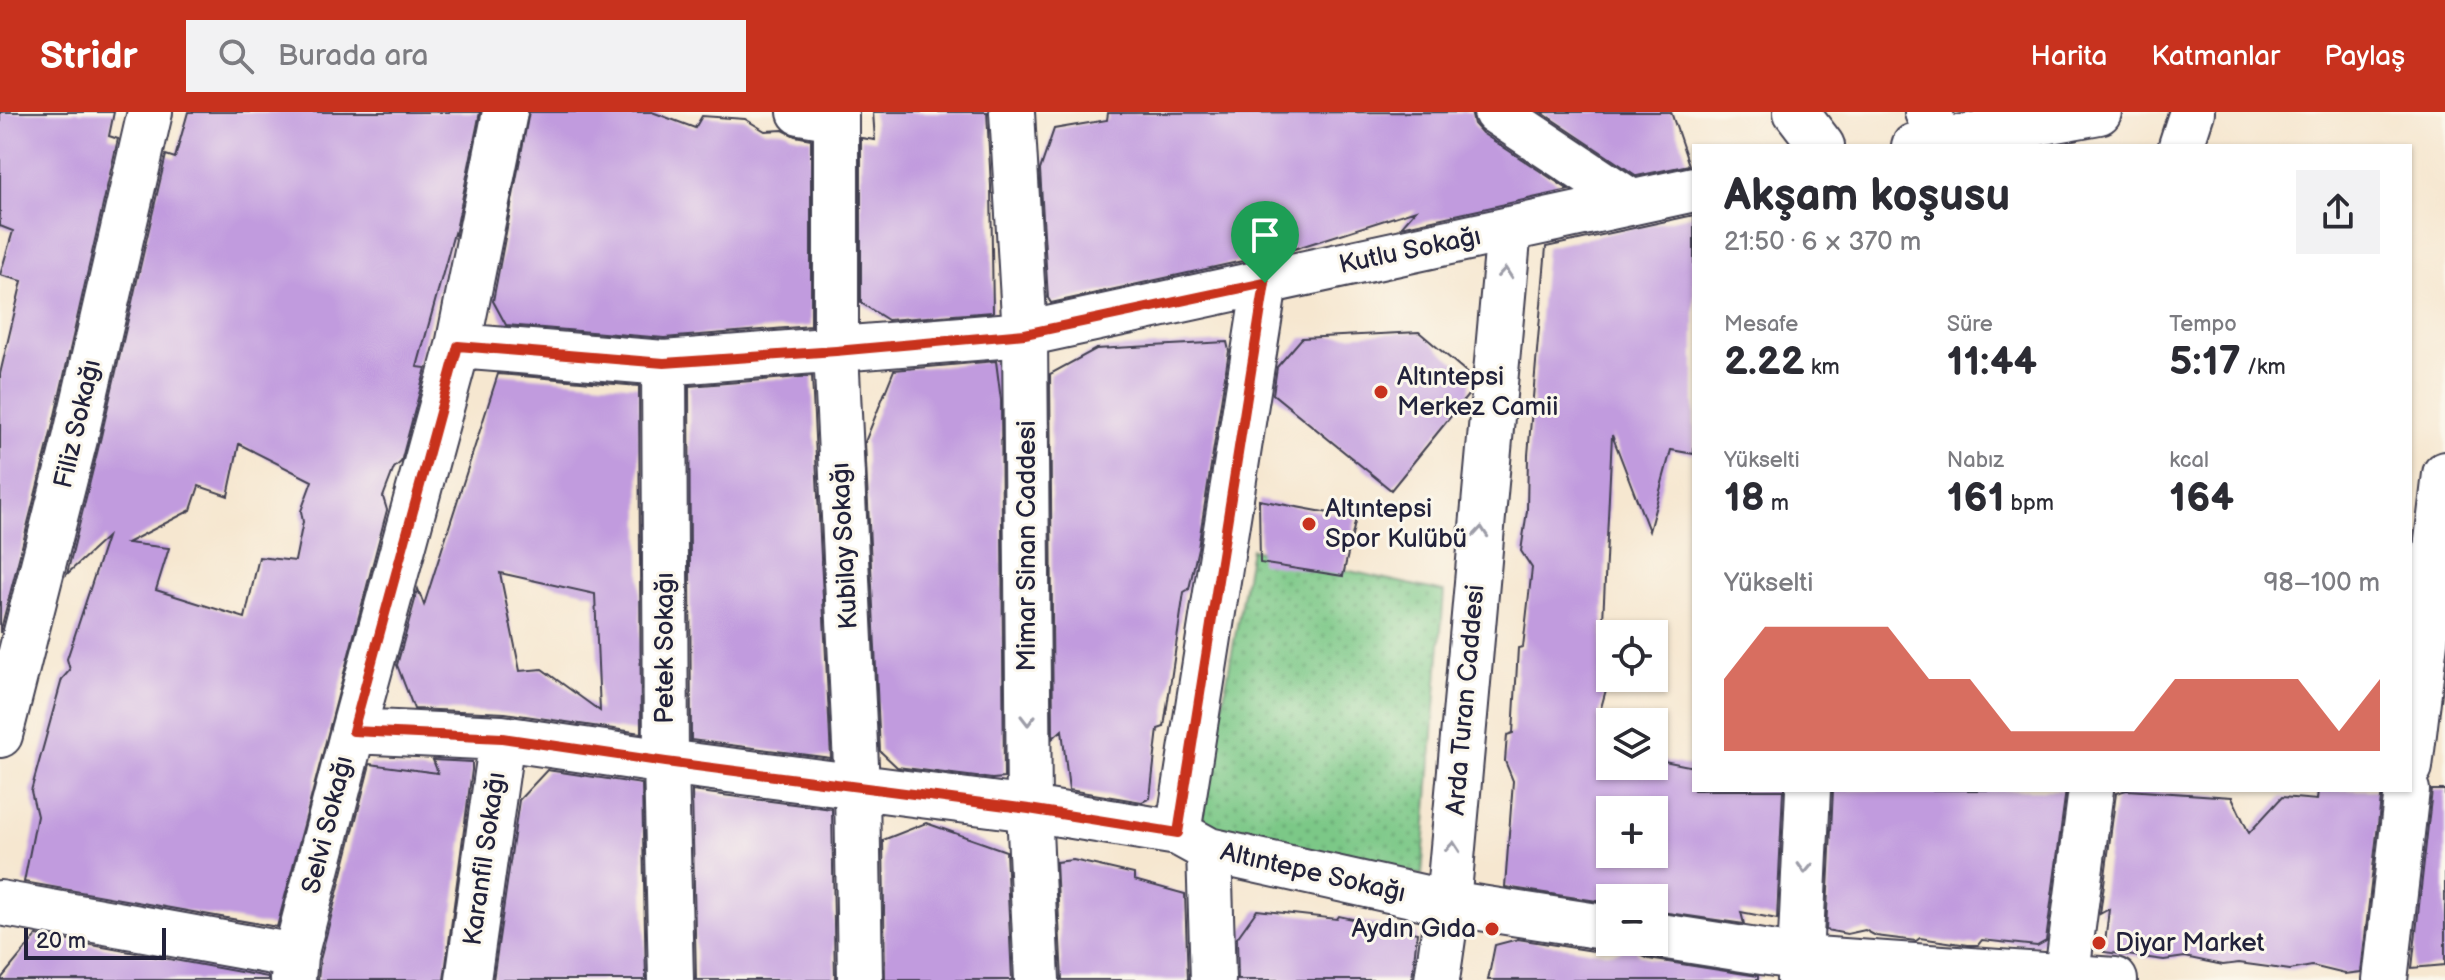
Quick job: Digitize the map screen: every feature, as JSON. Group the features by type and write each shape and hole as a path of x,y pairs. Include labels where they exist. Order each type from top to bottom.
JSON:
{"street":[{"name":"Filiz Sokağı","path":"0,735 12,640 75,439 150,112"},
{"name":"Selvi Sokağı","path":"294,968 353,731 458,346 505,112"},
{"name":"Mimar Sinan Caddesi","path":"1012,112 1025,334 1029,809 1037,980"},
{"path":"1496,112 1630,201"},
{"path":"1796,112 1820,144"},
{"path":"1928,133 2099,112"},
{"path":"2182,144 2192,112"},
{"name":"Kubilay Sokağı","path":"824,114 857,786 860,980"},
{"name":"Kutlu Sokağı","path":"458,346 664,363 1025,334 1692,189"},
{"name":"Arda Turan Caddesi","path":"1437,980 1448,903 1509,229"},
{"path":"1213,980 1194,842 1265,283"},
{"name":"Petek Sokağı","path":"664,363 666,762 671,980"},
{"path":"2412,750 2445,474"},
{"name":"Altıntepe Sokağı","path":"353,731 502,738 1029,809 1194,842 1448,903 1596,926"},
{"name":"Karanfil Sokağı","path":"468,980 502,738"},
{"path":"1800,969 1808,792"},
{"path":"2066,978 2091,792"},
{"path":"2385,980 2407,792"},
{"path":"0,903 294,968"},
{"path":"1668,938 1800,969 2115,980"}],"green space":[{"path":"1251,549 1444,592 1422,875 1200,827"}],"building":[{"path":"0,112 114,112 109,136 118,139 51,433 0,633 0,374 22,281 0,275 13,231 0,226"},
{"path":"188,112 480,112 455,235 417,367 426,368 401,462 394,468 383,497 387,510 277,927 24,882 37,816 31,791 62,679 70,670 67,659 107,537 67,574 166,155 175,158","holes":["239,444 312,481 301,511 303,522 295,561 259,557 245,618 156,590 169,548 127,543 191,510 199,486 228,496"]},
{"path":"529,112 652,112 695,128 702,116 745,119 765,131 783,130 811,139 811,326 664,338 506,325 493,301"},
{"path":"873,112 987,112 993,312 888,320 861,303 861,138 875,140"},
{"path":"1471,112 1474,124 1482,133 1569,190 1401,227 1416,210 1291,250 1263,253 1247,260 1051,303 1048,298 1040,170 1054,129 1107,120 1108,113"},
{"path":"1541,112 1671,112 1689,165 1637,176"},
{"path":"1692,215 1692,454 1671,450 1649,531 1612,435 1603,620 1596,620 1596,692 1605,692 1601,708 1596,708 1596,780 1668,780 1668,762 1692,767 1692,792 1783,792 1777,919 1741,912 1744,924 1668,913 1668,884 1596,884 1596,901 1505,887 1513,781 1505,761 1507,735 1513,733 1518,648 1523,647 1532,568 1521,551 1527,511 1528,455 1546,247"},
{"name":"Altıntepsi Merkez Camii","path":"1419,332 1471,376 1469,394 1391,490 1273,394 1277,367 1302,338"},
{"path":"1227,342 1229,351 1198,548 1189,589 1184,592 1164,727 1158,729 1150,798 1142,802 1069,790 1062,730 1053,738 1050,374 1096,349"},
{"path":"996,361 1001,400 1004,778 992,779 897,767 880,751 865,442 894,370"},
{"path":"498,374 639,386 641,733 505,713 414,709 397,665 418,589 424,605","holes":["500,573 595,594 600,711 542,669 520,671"]},
{"path":"812,376 831,758 691,740 689,386"},
{"path":"1259,500 1356,518 1343,576 1260,563"},
{"path":"433,760 472,762 444,980 318,980 320,960 370,764 438,773"},
{"path":"547,770 642,784 646,980 493,980 519,800"},
{"path":"2432,790 2445,790 2445,965 2412,968"},
{"path":"692,791 832,809 835,980 696,980"},
{"path":"1833,792 2066,792 2046,941 2037,946 1982,940 1978,945 1968,945 1876,936 1865,930 1847,934 1826,930"},
{"path":"2157,792 2232,797 2249,833 2282,797 2317,800 2318,792 2382,792 2361,972 2345,974 2312,966 2290,970 2239,963 2223,965 2185,957 2164,960 2104,952 2109,909 2100,914 2116,793"},
{"path":"926,823 1006,851 1012,980 885,980 883,840"},
{"path":"1073,860 1134,874 1134,880 1185,894 1188,980 1062,980 1056,862"},
{"path":"1257,910 1337,919 1339,916 1417,933 1412,980 1238,980 1237,938"},
{"path":"37,935 268,977 268,980 0,980"},
{"path":"1518,939 1596,951 1596,956 1642,956 1758,976 1758,980 1488,980 1495,945"}],"place":[{"name":"Altıntepsi Merkez Camii","path":"1381,392"},
{"name":"Altıntepsi Spor Kulübü","path":"1309,524"},
{"name":"Aydın Gıda","path":"1492,929"},
{"name":"Diyar Market","path":"2099,943"}],"route":[{"path":"1265,283 1178,833 1029,809 502,738 353,731 458,346 664,363 836,351 1025,334 1265,283"}]}
